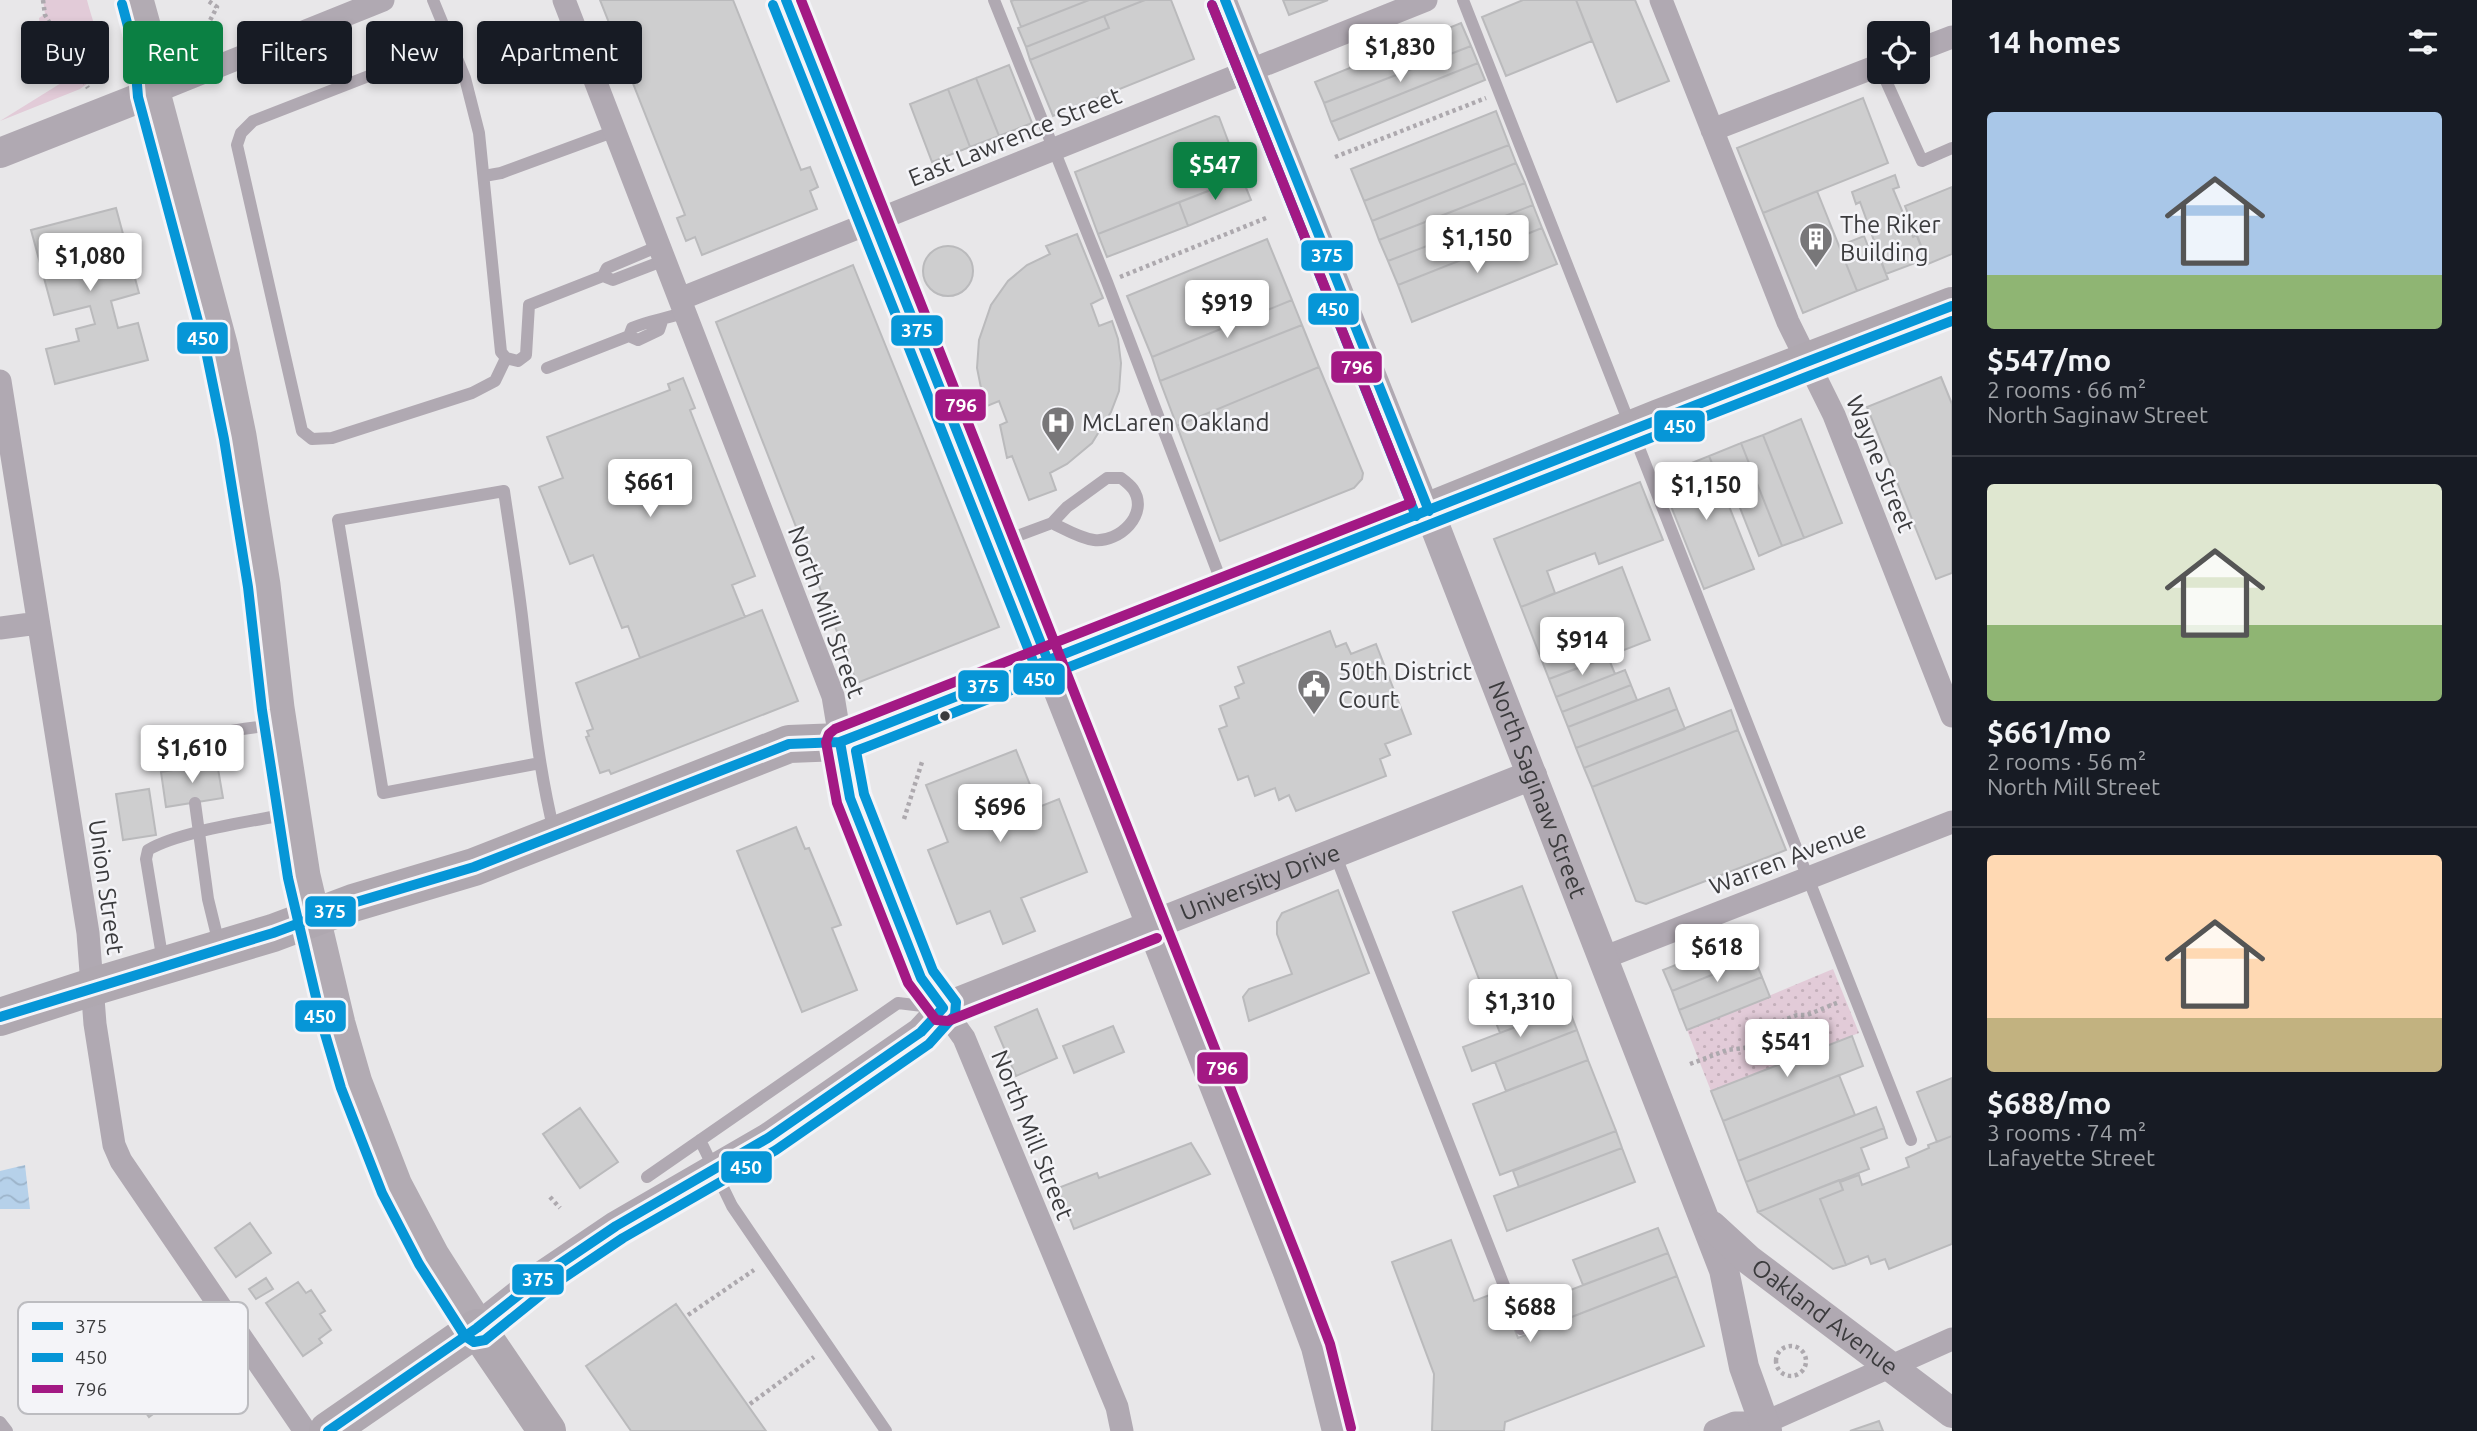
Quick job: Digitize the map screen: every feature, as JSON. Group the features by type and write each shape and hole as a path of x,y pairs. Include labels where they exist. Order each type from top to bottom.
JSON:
{"highway":[{"path":"0,1017 220,950 353,903 474,867 789,744 840,742 1429,511 1632,428 1952,306"},
{"path":"477,1328 547,1431"},
{"name":"University Drive","path":"328,1431 477,1328"}],"main road":[{"path":"135,0 148,47 152,93 220,348 238,436 262,585 278,724 302,876 344,1048 376,1144 415,1227 477,1328"}],"street":[{"path":"0,153 383,0"},
{"name":"North Mill Street","path":"564,0 833,696 850,798 921,978 964,1038 1117,1407 1122,1431"},
{"path":"786,0 1316,1347 1337,1431"},
{"name":"North Saginaw Street","path":"1225,0 1429,511 1724,1269 1744,1367 1765,1427"},
{"name":"East Lawrence Street","path":"682,306 874,222 1426,0"},
{"name":"Wayne Street","path":"1661,0 1788,322 1834,415 1952,716"},
{"path":"1930,45 1952,37"},
{"path":"1712,130 1867,70"},
{"name":"Union Street","path":"0,381 88,933 95,1024 112,1137 117,1153 218,1302"},
{"path":"0,628 38,622"},
{"name":"University Drive","path":"477,1328 545,1274 627,1219 768,1138 922,1032 943,1008 1532,775"},
{"name":"Warren Avenue","path":"1604,958 1952,822"},
{"name":"Oakland Avenue","path":"1703,1214 1722,1237 1749,1261 1952,1413"},
{"path":"1715,1431 1735,1423 1765,1427 1952,1339"},
{"name":"Union Street","path":"248,1347 305,1431"}],"lane":[{"path":"433,0 442,21"},
{"path":"994,0 1107,282 1225,590"},
{"path":"1463,0 1911,1140"},
{"path":"463,73 474,113 484,176 501,352 506,358 518,361 526,355 530,305 603,276 613,280 662,253"},
{"path":"366,77 253,121 241,133 237,145 302,432 312,439 332,438 472,393 495,381 506,358"},
{"path":"1887,84 1922,160 1952,148"},
{"path":"484,176 501,173 615,131"},
{"path":"547,368 629,336 632,328 653,319 662,321 682,306"},
{"path":"1001,542 1052,523 1072,502 1107,478 1121,478 1133,488 1137,499 1137,512 1130,525 1120,534 1108,539 1094,540 1052,523"},
{"path":"540,763 383,793 338,520 504,491 524,634 530,700 555,835"},
{"path":"189,767 190,750 198,740 278,724"},
{"path":"195,803 208,899 220,950"},
{"path":"163,966 146,859 148,850 158,844 199,833 292,813"},
{"path":"1335,854 1521,1329"},
{"path":"647,1177 898,1003 943,1008"},
{"path":"700,1140 729,1200 886,1431"},
{"path":"0,1422 7,1431"}],"path":[{"path":"43,0 45,15 88,88"},
{"path":"207,0 217,7 209,21"},
{"path":"1335,157 1500,93"},
{"path":"1107,282 1266,218"},
{"path":"904,818 922,762"},
{"path":"1690,1064 1727,1050 1755,1048 1765,1042 1784,1020 1797,1015 1807,1015 1854,995"},
{"path":"550,1196 560,1208"},
{"path":"688,1315 754,1270"},
{"path":"1788,1346 1797,1347 1805,1357 1805,1366 1796,1375 1786,1375 1777,1365 1780,1351 1788,1346"},
{"path":"750,1404 814,1357"}],"shaded area":[{"path":"43,0 87,0 93,21 39,21 45,14"},
{"path":"60,84 86,84 80,89 0,121"},
{"path":"1833,969 1859,1033 1711,1091 1687,1030"}],"water":[{"path":"25,1165 30,1209 0,1209 0,1171"}],"building":[{"path":"600,0 733,0 801,170 810,167 818,187 810,191 817,209 702,255 695,237 686,241 677,218 685,215 633,84 642,84 642,21 608,21"},
{"path":"1089,0 1021,27 1011,1"},
{"path":"1089,0 1145,0 1026,47 1018,28"},
{"path":"1145,0 1171,0 1194,59 1053,116 1030,60 1109,28 1104,16"},
{"path":"1283,0 1328,0 1289,15"},
{"path":"1523,0 1576,0 1592,41 1506,76 1482,17"},
{"path":"1576,0 1635,0 1669,81 1617,102"},
{"path":"1104,16 1109,28 1030,60 1026,47"},
{"path":"1461,23 1471,46 1324,103 1315,82"},
{"path":"1471,46 1478,63 1331,122 1324,103"},
{"path":"1478,63 1485,80 1339,140 1331,122"},
{"path":"1009,65 1032,123 999,136 976,78"},
{"path":"976,78 999,136 970,147 948,89"},
{"path":"948,89 970,147 932,162 910,104"},
{"path":"1863,98 1888,163 1763,213 1737,148"},
{"path":"1496,111 1509,145 1364,201 1351,169"},
{"path":"1215,116 1219,117 1242,178 1098,234 1075,172"},
{"path":"1509,145 1516,163 1372,221 1364,201"},
{"path":"1516,163 1525,183 1379,240 1372,221"},
{"path":"1895,175 1899,187 1893,189 1913,237 1917,235 1926,259 1886,274 1860,202 1856,204 1852,192"},
{"path":"1242,178 1251,200 1188,226 1179,202"},
{"path":"1525,183 1533,205 1388,261 1379,240"},
{"path":"1952,187 1952,254 1928,264 1905,206"},
{"name":"The Riker Building","path":"1817,191 1857,291 1803,313 1763,213"},
{"path":"1179,202 1188,226 1107,257 1098,234"},
{"path":"1533,205 1542,228 1398,285 1388,261"},
{"path":"116,208 139,293 111,301 118,328 138,323 148,360 55,384 46,349 79,341 76,329 95,324 90,306 54,315 31,230"},
{"path":"1542,228 1557,264 1412,322 1398,285"},
{"path":"1077,234 1103,298 1091,304 1099,326 1112,321 1118,339 1121,363 1119,391 1111,412 1092,443 1067,464 1050,473 1056,490 1029,500 1012,456 1007,458 1000,425 1007,422 999,401 987,406 983,398 977,368 979,340 991,305 1008,281 1027,265 1050,254 1046,246"},
{"path":"1864,236 1871,254 1877,252 1888,279 1857,291 1839,246"},
{"path":"1267,239 1292,300 1152,357 1127,296"},
{"path":"948,246 966,253 973,271 966,289 948,296 930,289 923,271 930,253"},
{"path":"853,265 999,627 857,683 716,322"},
{"path":"1292,300 1302,325 1160,381 1152,357"},
{"path":"1302,325 1319,367 1177,426 1160,381"},
{"path":"1319,367 1363,473 1362,479 1354,488 1220,541 1177,426"},
{"path":"1941,377 1952,404 1952,573 1936,579 1867,407"},
{"path":"683,378 695,408 690,410 755,576 732,585 745,617 640,658 628,626 622,628 593,555 570,564 539,487 563,478 547,437 670,390 668,384"},
{"path":"1801,419 1842,523 1804,538 1763,435"},
{"path":"1763,435 1804,538 1782,546 1741,443"},
{"path":"1741,443 1782,546 1759,556 1727,475 1718,478 1709,456"},
{"path":"1709,456 1754,569 1704,589 1659,476"},
{"path":"1640,482 1663,540 1599,564 1595,553 1547,571 1555,593 1521,607 1494,539"},
{"path":"1622,567 1650,640 1549,679 1521,607"},
{"path":"762,610 798,701 611,774 609,770 600,773 586,737 589,736 587,731 593,729 576,683"},
{"name":"50th District Court","path":"1330,631 1336,647 1346,643 1351,654 1376,644 1411,734 1385,744 1390,755 1380,759 1386,776 1296,811 1289,795 1279,800 1275,788 1255,796 1248,776 1238,780 1219,729 1227,726 1220,706 1239,698 1235,687 1244,683 1238,667"},
{"path":"1608,657 1615,674 1556,697 1549,679"},
{"path":"1625,670 1631,685 1562,712 1556,697"},
{"path":"1631,685 1637,700 1568,727 1562,712"},
{"path":"1669,688 1677,709 1576,748 1568,727"},
{"path":"1677,709 1685,729 1584,768 1576,748"},
{"path":"1731,710 1738,730 1592,787 1584,768"},
{"path":"1738,730 1786,850 1646,904 1636,901 1592,787"},
{"path":"1016,750 1039,807 1059,799 1087,872 1021,898 1035,931 1003,944 990,911 957,924 928,850 948,842 926,785"},
{"path":"217,763 223,798 166,807 161,772"},
{"path":"149,789 156,835 123,840 116,794"},
{"path":"796,827 805,849 809,848 841,925 832,928 857,990 802,1012 737,851"},
{"path":"1522,886 1568,1007 1500,1033 1453,912"},
{"path":"1338,890 1369,973 1249,1021 1243,997 1249,989 1292,974 1277,934 1277,922 1282,913"},
{"path":"1746,937 1754,958 1672,991 1663,970"},
{"path":"1754,958 1762,977 1679,1010 1672,991"},
{"path":"1762,977 1770,997 1687,1030 1679,1010"},
{"path":"1568,1007 1577,1030 1472,1071 1463,1047"},
{"path":"1037,1009 1057,1058 1016,1076 995,1027"},
{"path":"1113,1026 1124,1052 1074,1073 1063,1046"},
{"path":"1577,1030 1588,1060 1506,1091 1495,1062"},
{"path":"1852,1036 1863,1066 1723,1121 1711,1091"},
{"path":"1588,1060 1616,1131 1500,1175 1473,1104"},
{"path":"1839,1075 1855,1115 1738,1161 1723,1121"},
{"path":"1952,1078 1952,1136 1937,1142 1917,1092"},
{"path":"1876,1107 1884,1128 1746,1182 1738,1161"},
{"path":"580,1108 618,1162 580,1188 543,1134"},
{"path":"1884,1128 1887,1138 1861,1148 1869,1169 1758,1212 1746,1182"},
{"path":"1616,1131 1622,1148 1519,1187 1513,1171"},
{"path":"1952,1136 1952,1244 1889,1269 1885,1259 1871,1264 1868,1256 1846,1265 1820,1199 1843,1190 1840,1182 1859,1175 1862,1185 1909,1167 1906,1158 1929,1148 1928,1145"},
{"path":"1191,1143 1210,1174 1074,1229 1058,1188 1097,1173 1099,1178"},
{"path":"1622,1148 1635,1182 1507,1231 1494,1196"},
{"path":"1839,1180 1843,1190 1820,1199 1846,1265 1833,1269 1758,1212"},
{"path":"250,1223 271,1253 236,1277 215,1248"},
{"path":"1658,1228 1668,1253 1583,1285 1573,1260"},
{"path":"1451,1240 1474,1301 1500,1291 1518,1338 1677,1276 1704,1346 1505,1422 1504,1431 1432,1431 1434,1374 1392,1262"},
{"path":"1668,1253 1677,1276 1533,1332 1523,1308"},
{"path":"266,1278 273,1289 256,1299 249,1289"},
{"path":"298,1282 306,1293 311,1290 325,1311 320,1314 331,1330 319,1339 322,1343 303,1356 266,1303"},
{"path":"676,1304 766,1431 631,1431 586,1366"},
{"path":"1879,1421 1883,1431 1850,1431"}],"transit line":[{"name":"375","path":"786,0 1048,661"},
{"name":"796","path":"801,0 1301,1267 1330,1344 1351,1428"},
{"name":"375","path":"1225,0 1429,511"},
{"name":"450","path":"122,4 134,49 138,97 206,351 224,439 248,587 262,710 288,878 323,1027 341,1088 382,1193 419,1264 465,1336 474,1342 485,1340 553,1285 623,1238 776,1150 929,1044 955,1015 956,1002 933,971 864,794 856,751 1952,321"},
{"name":"450","path":"773,5 1035,666"},
{"name":"450","path":"1212,5 1416,516"},
{"name":"796","path":"1157,938 948,1021 936,1020 908,983 837,803 826,742 835,729 1411,503 1212,5"},
{"name":"375","path":"0,1017 273,933 353,903 474,867 789,744 840,742 1952,306"},
{"name":"375","path":"328,1431 477,1328 545,1274 616,1226 768,1138 921,1032 943,1008 921,978 850,798 840,742"}],"place":[{"name":"The Riker Building","path":"1816,269"},
{"name":"McLaren Oakland","path":"1058,453"},
{"name":"50th District Court","path":"1314,716"}]}
